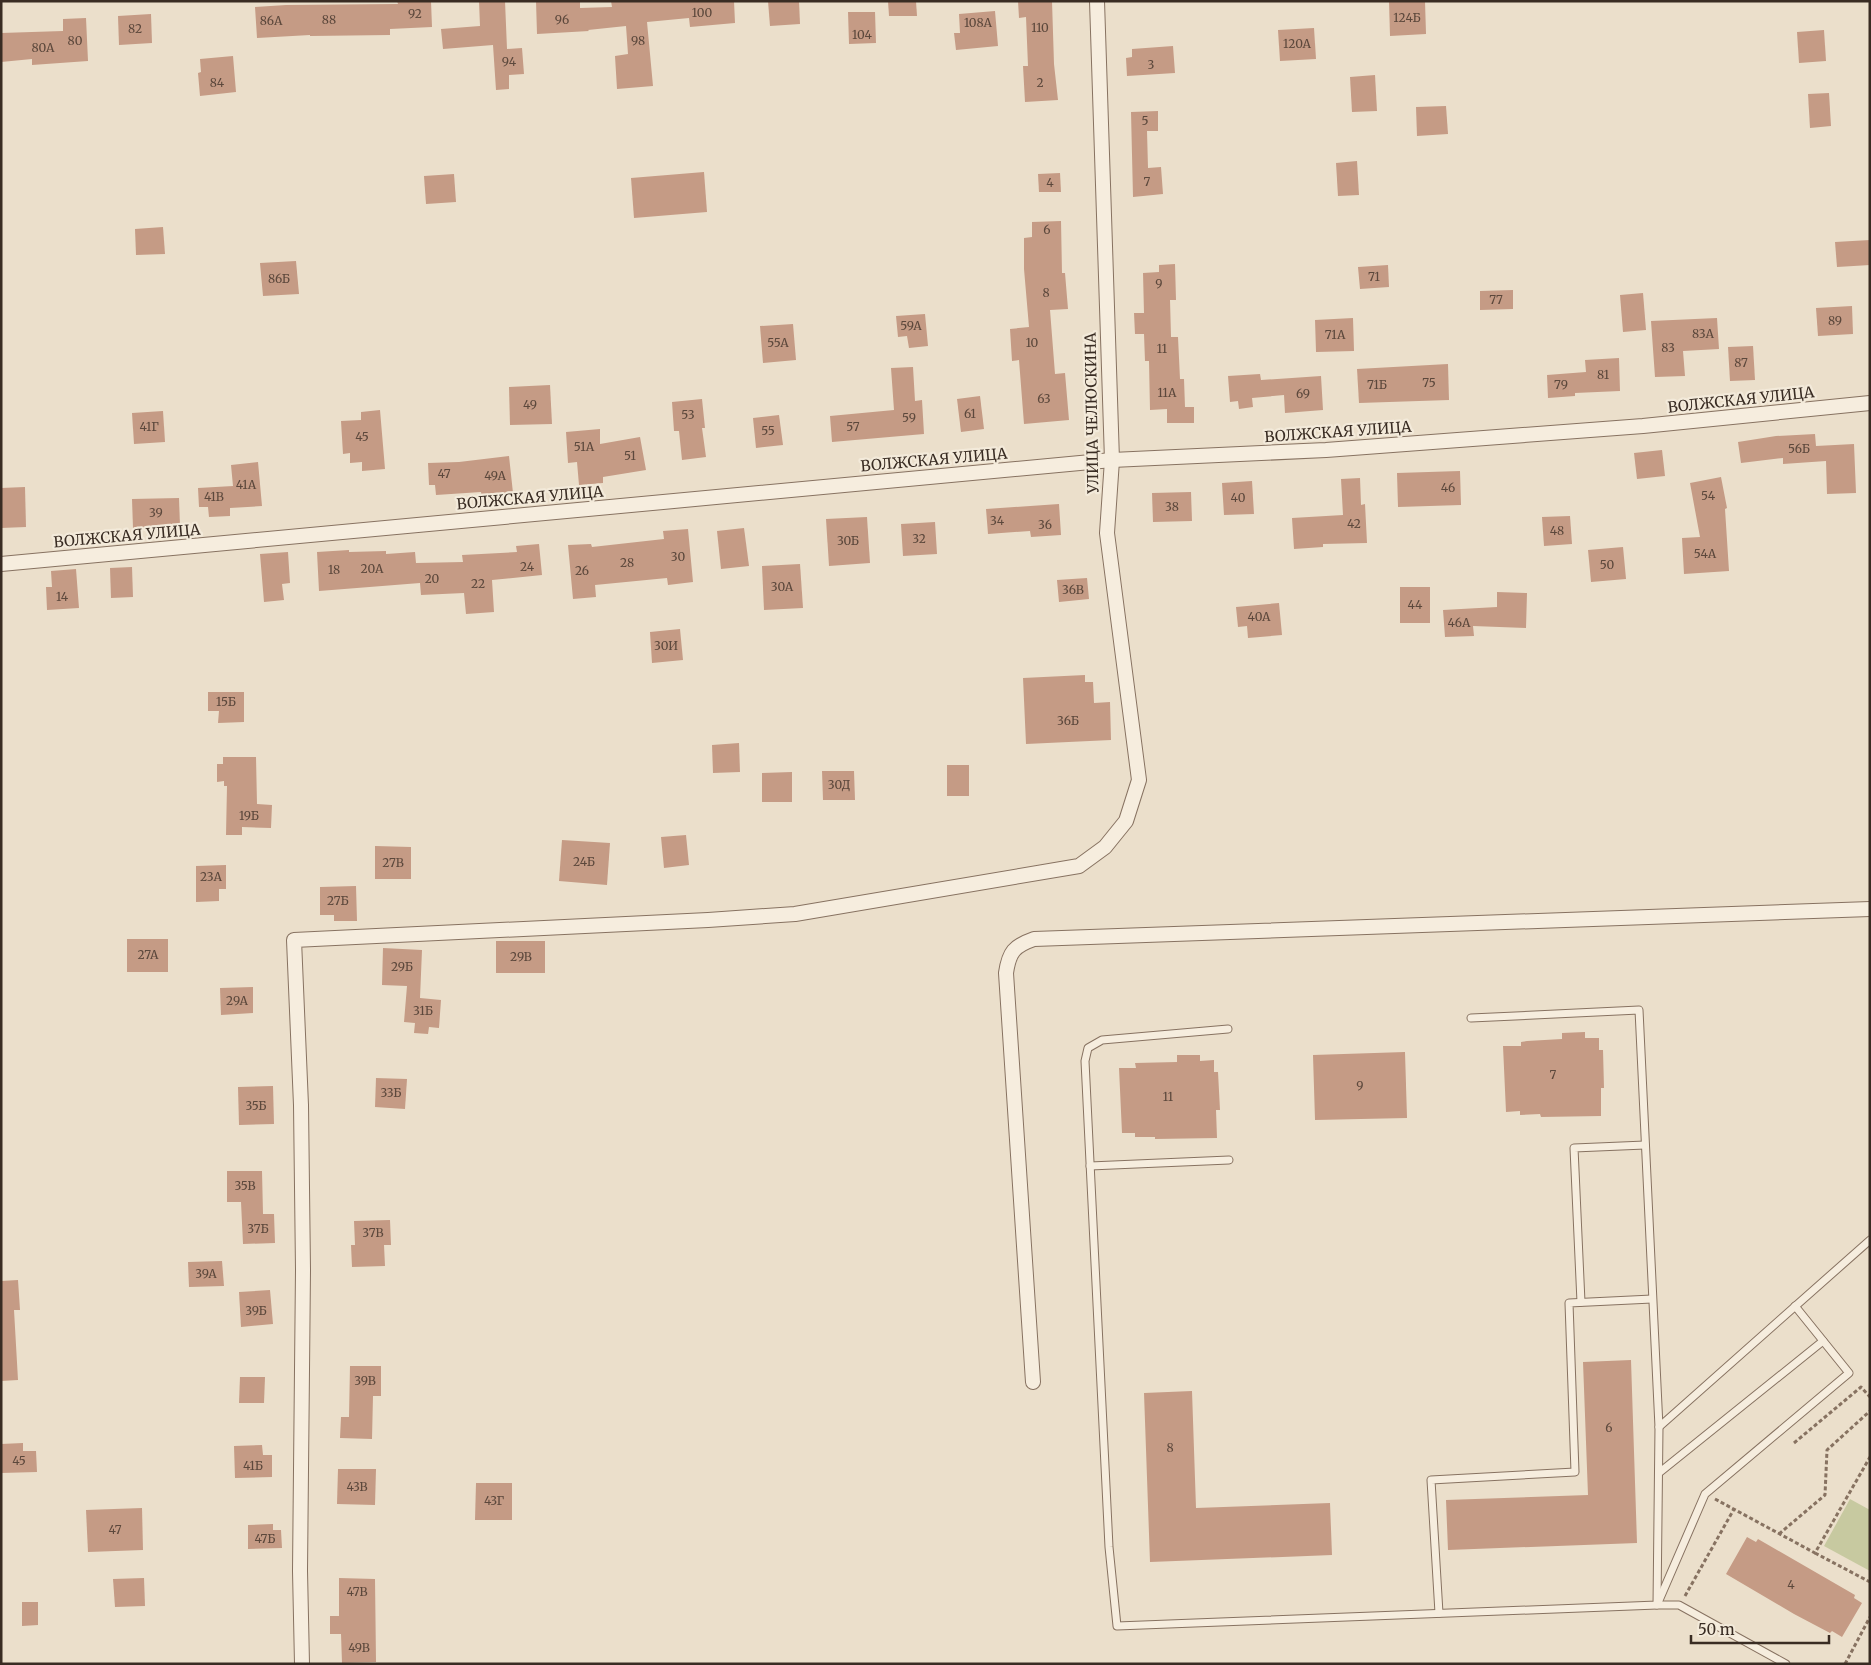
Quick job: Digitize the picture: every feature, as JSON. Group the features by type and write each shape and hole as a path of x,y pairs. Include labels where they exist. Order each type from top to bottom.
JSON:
{"street":[{"name":"УЛИЦА ЧЕЛЮСКИНА","path":"302,1664 300,1570 303,1270 302,1125 294,940 795,914 1079,866 1106,847 1126,821 1139,780 1107,533 1112,460 1097,1"},
{"name":"ВОЛЖСКАЯ УЛИЦА","path":"1,564 1112,460 1326,450 1643,426 1870,403"},
{"path":"1033,1382 1006,973 1009,957 1019,944 1034,938 1870,909"}],"lane":[{"path":"1471,1018 1639,1010 1659,1427 1660,1472 1657,1605"},
{"path":"1228,1029 1102,1040 1088,1048 1085,1061 1110,1547 1117,1626 1679,1605 1786,1664"},
{"path":"1581,1302 1574,1148 1645,1145"},
{"path":"1090,1166 1229,1160"},
{"path":"1659,1427 1870,1240"},
{"path":"1438,1613 1431,1480 1575,1472 1569,1303 1652,1299"},
{"path":"1657,1605 1705,1494 1849,1373 1796,1306"},
{"path":"1660,1472 1823,1341"}],"path":[{"path":"1794,1443 1861,1387 1870,1397"},
{"path":"1779,1534 1825,1495 1827,1450 1870,1410"},
{"path":"1815,1553 1870,1457"},
{"path":"1705,1494 1870,1582"},
{"path":"1679,1605 1734,1509"},
{"path":"1845,1664 1870,1617"}],"green space":[{"path":"1850,1499 1870,1510 1870,1571 1824,1546"}],"building":[{"path":"397,1 431,1 432,27 390,29 390,35 310,35 257,38 255,7 398,4"},
{"path":"479,1 505,1 507,49 522,48 524,74 509,75 509,89 496,90 493,45 443,49 441,29 480,26"},
{"path":"536,1 580,1 580,8 612,7 611,1 734,1 735,23 690,27 689,18 647,22 653,86 617,89 615,56 628,54 626,26 589,31 537,34"},
{"path":"768,1 799,1 800,24 770,26"},
{"path":"888,1 916,1 917,16 889,16"},
{"path":"1018,1 1052,1 1054,64 1058,100 1025,102 1023,66 1028,66 1026,17 1019,18"},
{"path":"1389,1 1425,1 1426,34 1390,36"},
{"path":"995,11 998,46 956,50 954,33 960,33 959,14"},
{"path":"848,12 875,12 876,43 849,44"},
{"path":"151,14 152,43 119,45 118,16"},
{"path":"86,18 88,61 32,65 32,59 1,62 1,33 63,31 63,19"},
{"path":"1314,28 1316,59 1280,61 1278,30"},
{"path":"1824,30 1826,61 1799,63 1797,32"},
{"path":"1173,46 1175,73 1127,76 1126,58 1132,57 1132,49"},
{"path":"233,56 236,92 200,96 198,73 201,72 200,59"},
{"path":"1375,75 1377,111 1352,112 1350,77"},
{"path":"1829,93 1831,126 1810,128 1808,94"},
{"path":"1446,106 1448,134 1417,136 1416,107"},
{"path":"1158,111 1158,131 1147,131 1148,168 1161,167 1163,194 1133,197 1131,112"},
{"path":"1357,161 1359,195 1338,196 1336,163"},
{"path":"704,172 707,212 634,218 631,178"},
{"path":"1060,173 1061,192 1039,192 1038,174"},
{"path":"454,174 456,202 426,204 424,176"},
{"path":"1061,221 1062,273 1065,273 1068,309 1050,310 1055,374 1065,373 1069,420 1024,424 1019,360 1012,361 1010,329 1029,327 1024,269 1024,238 1032,237 1032,222"},
{"path":"163,227 165,254 136,255 135,229"},
{"path":"1870,240 1870,265 1837,267 1835,242"},
{"path":"296,261 299,294 263,296 260,263"},
{"path":"1175,264 1176,300 1170,300 1171,337 1178,337 1180,379 1184,379 1185,407 1194,407 1194,423 1167,423 1167,409 1150,410 1149,361 1145,361 1144,334 1135,334 1134,313 1144,313 1143,273 1159,272 1159,265"},
{"path":"1388,265 1389,287 1360,289 1358,267"},
{"path":"1513,290 1513,309 1480,310 1480,291"},
{"path":"1643,293 1646,330 1623,332 1620,295"},
{"path":"1852,306 1853,334 1818,336 1816,308"},
{"path":"925,314 928,346 909,348 907,336 898,337 896,316"},
{"path":"1353,318 1354,351 1316,352 1315,320"},
{"path":"1717,318 1719,349 1683,351 1685,376 1655,377 1651,321"},
{"path":"793,324 796,360 763,363 760,326"},
{"path":"1753,346 1755,380 1730,381 1728,347"},
{"path":"1619,358 1620,391 1575,393 1575,396 1548,398 1547,375 1586,372 1585,360"},
{"path":"1448,364 1449,400 1359,403 1357,369"},
{"path":"913,367 915,401 922,400 924,434 832,442 830,416 894,410 891,368"},
{"path":"1260,374 1261,380 1321,376 1323,410 1285,413 1284,395 1252,398 1253,407 1239,409 1238,401 1230,402 1228,376"},
{"path":"550,385 552,424 510,425 509,387"},
{"path":"980,396 984,429 961,432 957,399"},
{"path":"702,399 705,428 702,428 706,457 682,460 679,431 674,431 672,402"},
{"path":"380,410 385,469 362,471 362,462 350,463 350,453 343,454 341,421 361,420 361,412"},
{"path":"163,411 165,442 134,444 132,413"},
{"path":"779,415 783,445 756,448 753,418"},
{"path":"600,429 600,444 640,437 646,470 603,477 603,483 579,485 577,462 568,463 566,432"},
{"path":"1815,434 1816,446 1854,444 1856,493 1827,494 1826,461 1783,464 1783,458 1741,463 1738,442 1776,436"},
{"path":"1662,450 1665,476 1637,479 1634,453"},
{"path":"509,456 513,493 482,497 481,492 436,495 435,485 429,485 428,463 459,462"},
{"path":"258,462 262,506 230,508 230,516 209,517 208,507 199,507 198,488 233,486 231,465"},
{"path":"1460,471 1461,505 1398,507 1397,473"},
{"path":"1721,477 1727,508 1725,509 1729,571 1684,574 1682,538 1700,537 1690,483"},
{"path":"1360,478 1361,505 1365,504 1367,543 1323,544 1323,547 1294,549 1292,518 1343,515 1341,479"},
{"path":"1252,481 1254,514 1224,515 1222,483"},
{"path":"25,487 26,527 1,528 1,488"},
{"path":"1191,492 1192,521 1153,522 1152,493"},
{"path":"179,498 180,526 133,528 132,499"},
{"path":"1059,504 1061,535 1031,537 1030,531 988,534 986,509"},
{"path":"1570,516 1572,544 1544,546 1542,517"},
{"path":"867,517 870,563 829,566 826,519"},
{"path":"935,522 937,554 903,556 901,524"},
{"path":"744,528 749,566 721,569 717,531"},
{"path":"688,529 693,582 668,585 667,578 595,585 596,597 573,599 568,545 591,544 592,547 664,539 663,531"},
{"path":"539,544 542,575 492,580 494,612 466,614 464,593 421,595 420,583 319,591 317,552 349,550 349,552 386,551 386,554 415,552 416,563 463,562 462,555 517,552 516,546"},
{"path":"1623,547 1626,579 1591,582 1588,550"},
{"path":"288,552 290,583 282,584 284,600 264,602 260,554"},
{"path":"800,564 803,608 764,610 762,566"},
{"path":"132,567 133,597 111,598 110,568"},
{"path":"76,569 79,608 47,610 46,587 52,587 51,571"},
{"path":"1087,578 1089,599 1059,602 1057,580"},
{"path":"1400,587 1430,587 1430,623 1400,623"},
{"path":"1497,592 1527,593 1526,628 1473,626 1474,636 1445,637 1443,610 1497,607"},
{"path":"1279,603 1282,635 1248,638 1247,626 1238,627 1236,607"},
{"path":"680,629 683,660 652,663 650,632"},
{"path":"1085,675 1085,682 1093,682 1094,703 1110,702 1111,740 1026,744 1023,678"},
{"path":"208,692 244,692 244,722 218,723 219,711 208,711"},
{"path":"739,743 740,772 713,773 712,745"},
{"path":"223,757 256,757 257,804 272,805 271,828 242,827 242,835 226,835 227,786 224,786 224,781 217,782 217,764 223,764"},
{"path":"947,765 969,765 969,796 947,796"},
{"path":"822,771 854,771 855,800 823,800"},
{"path":"792,772 792,802 762,802 762,773"},
{"path":"686,835 689,865 664,868 661,837"},
{"path":"562,840 610,843 607,885 559,881"},
{"path":"375,846 411,847 411,879 375,879"},
{"path":"226,865 226,889 219,889 219,901 196,902 196,866"},
{"path":"356,886 357,921 334,921 334,915 320,915 320,887"},
{"path":"127,939 168,939 168,972 127,972"},
{"path":"496,941 545,941 545,973 496,973"},
{"path":"383,948 422,950 420,998 441,1000 439,1028 429,1027 428,1034 414,1033 415,1023 404,1022 407,986 382,985"},
{"path":"253,987 253,1013 221,1015 220,988"},
{"path":"1585,1032 1585,1038 1599,1038 1599,1050 1603,1050 1604,1088 1601,1088 1601,1116 1541,1117 1540,1114 1520,1115 1520,1111 1506,1112 1503,1046 1521,1046 1521,1042 1527,1041 1562,1039 1562,1033"},
{"path":"1405,1052 1407,1118 1315,1120 1313,1055"},
{"path":"1177,1055 1200,1055 1200,1061 1214,1060 1214,1072 1218,1072 1220,1110 1216,1110 1217,1138 1155,1139 1155,1137 1135,1137 1135,1133 1122,1133 1119,1068 1136,1068 1135,1063 1177,1062"},
{"path":"376,1078 407,1079 405,1109 375,1107"},
{"path":"273,1086 274,1124 239,1125 238,1087"},
{"path":"227,1171 262,1171 263,1214 274,1214 275,1243 243,1244 241,1202 227,1202"},
{"path":"390,1220 391,1245 384,1245 385,1266 352,1267 351,1245 355,1245 354,1221"},
{"path":"222,1261 224,1286 189,1287 188,1262"},
{"path":"18,1280 20,1310 14,1310 18,1380 1,1381 1,1281"},
{"path":"270,1290 273,1324 241,1327 239,1292"},
{"path":"1631,1360 1637,1543 1448,1550 1446,1500 1588,1495 1583,1362"},
{"path":"350,1366 381,1366 381,1396 373,1396 372,1439 340,1438 341,1417 349,1417"},
{"path":"240,1377 265,1377 264,1403 239,1403"},
{"path":"1192,1391 1196,1508 1330,1503 1332,1555 1150,1562 1144,1393"},
{"path":"23,1443 23,1451 36,1451 37,1472 1,1473 1,1444"},
{"path":"262,1445 263,1455 272,1455 272,1477 235,1478 234,1446"},
{"path":"338,1469 376,1469 375,1505 337,1504"},
{"path":"476,1483 512,1483 512,1520 475,1520"},
{"path":"142,1508 143,1550 88,1552 86,1510"},
{"path":"273,1524 273,1530 281,1530 282,1548 248,1549 248,1525"},
{"path":"1747,1537 1756,1542 1758,1539 1855,1595 1854,1598 1862,1603 1842,1637 1832,1631 1830,1633 1794,1614 1726,1574"},
{"path":"144,1578 145,1606 115,1607 113,1579"},
{"path":"339,1578 375,1579 376,1662 342,1663 341,1634 330,1634 330,1616 339,1616"},
{"path":"22,1602 38,1602 38,1625 22,1626"}]}
